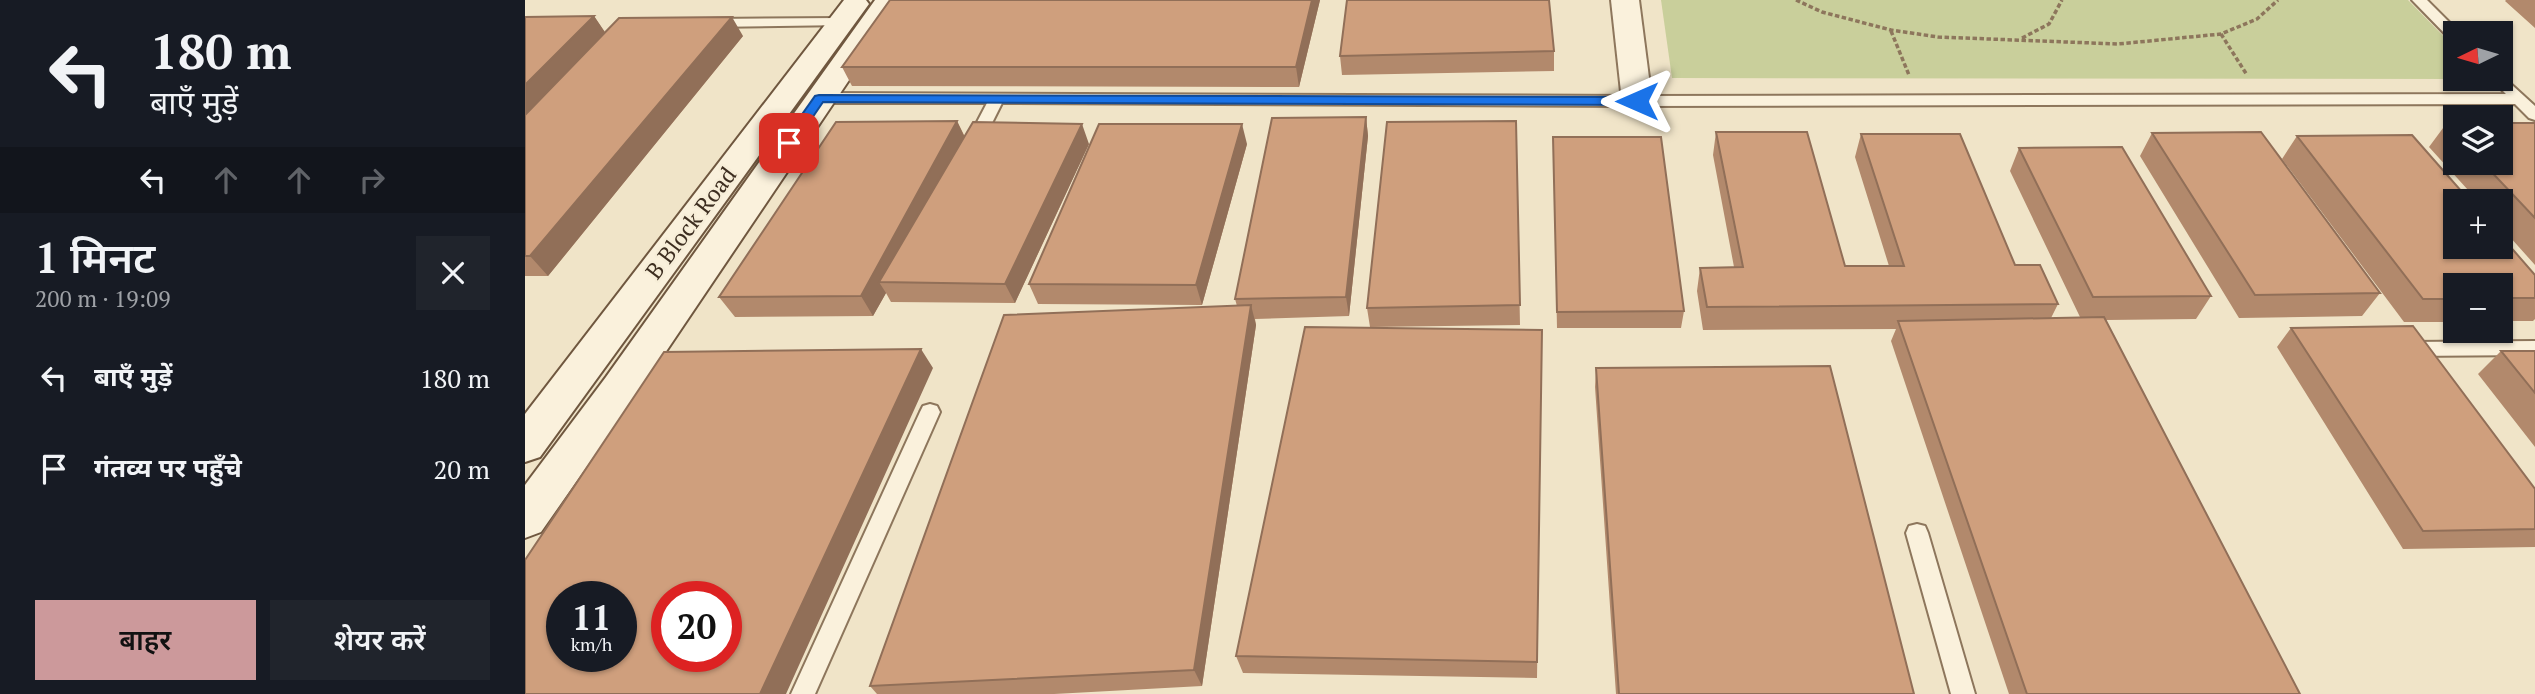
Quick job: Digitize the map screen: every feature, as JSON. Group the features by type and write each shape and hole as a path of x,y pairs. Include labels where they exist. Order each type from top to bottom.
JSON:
{"street":[{"path":"525,519 630,387 819,98 889,0"},
{"path":"1625,0 1637,101"},
{"name":"B Block Road","path":"525,445 850,11"}],"lane":[{"path":"2419,0 2443,24"},
{"path":"697,23 850,11"},
{"path":"2511,91 2535,115"},
{"path":"819,98 1637,101 2519,99"},
{"path":"964,161 997,99"},
{"path":"2409,349 2535,348"},
{"path":"803,694 930,412"},
{"path":"1917,533 1963,694"}],"path":[{"path":"1797,0 1822,12 1891,30 1938,37 2117,44 2221,34 2257,19 2278,0"},
{"path":"2019,40 2049,24 2062,0"},
{"path":"1891,30 1910,77"},
{"path":"2221,34 2248,77"}],"green space":[{"path":"1661,0 2408,0 2443,36 2443,79 1672,78"}],"building":[{"path":"890,0 1312,0 1296,67 842,67"},
{"path":"1347,0 1549,0 1554,51 1340,56"},
{"path":"594,16 525,85 525,17"},
{"path":"732,17 530,256 525,256 525,115 619,18"},
{"path":"1366,117 1346,297 1235,299 1272,118"},
{"path":"957,121 861,296 719,297 836,122"},
{"path":"1516,121 1520,305 1367,308 1387,122"},
{"path":"973,122 1082,124 1005,284 879,282"},
{"path":"2513,123 2535,123 2535,218 2513,195 2513,189 2508,189 2494,175 2513,175"},
{"path":"1099,124 1242,124 1196,285 1029,284"},
{"path":"1716,132 1807,132 1845,266 1904,266 1861,134 1960,134 2015,265 2040,265 2058,304 1707,307 1700,268 1743,267"},
{"path":"2261,132 2380,293 2255,295 2152,133"},
{"path":"2412,135 2443,170 2443,175 2447,175 2459,189 2443,189 2443,259 2513,259 2513,250 2535,275 2535,298 2513,298 2513,273 2443,273 2443,299 2423,299 2297,136"},
{"path":"1553,137 1661,137 1684,311 1557,312"},
{"path":"2122,147 2211,296 2093,297 2019,148"},
{"path":"1251,305 1194,670 870,686 1004,315"},
{"path":"2104,317 2300,694 2027,694 1898,321"},
{"path":"2413,326 2535,489 2535,529 2423,531 2291,328"},
{"path":"1305,327 1542,330 1537,662 1236,656"},
{"path":"921,349 760,694 525,694 525,560 664,352"},
{"path":"2501,351 2535,351 2535,393"},
{"path":"1830,366 1914,694 1619,694 1596,368"}],"route":[{"path":"789,143 819,98 1637,101"}]}
